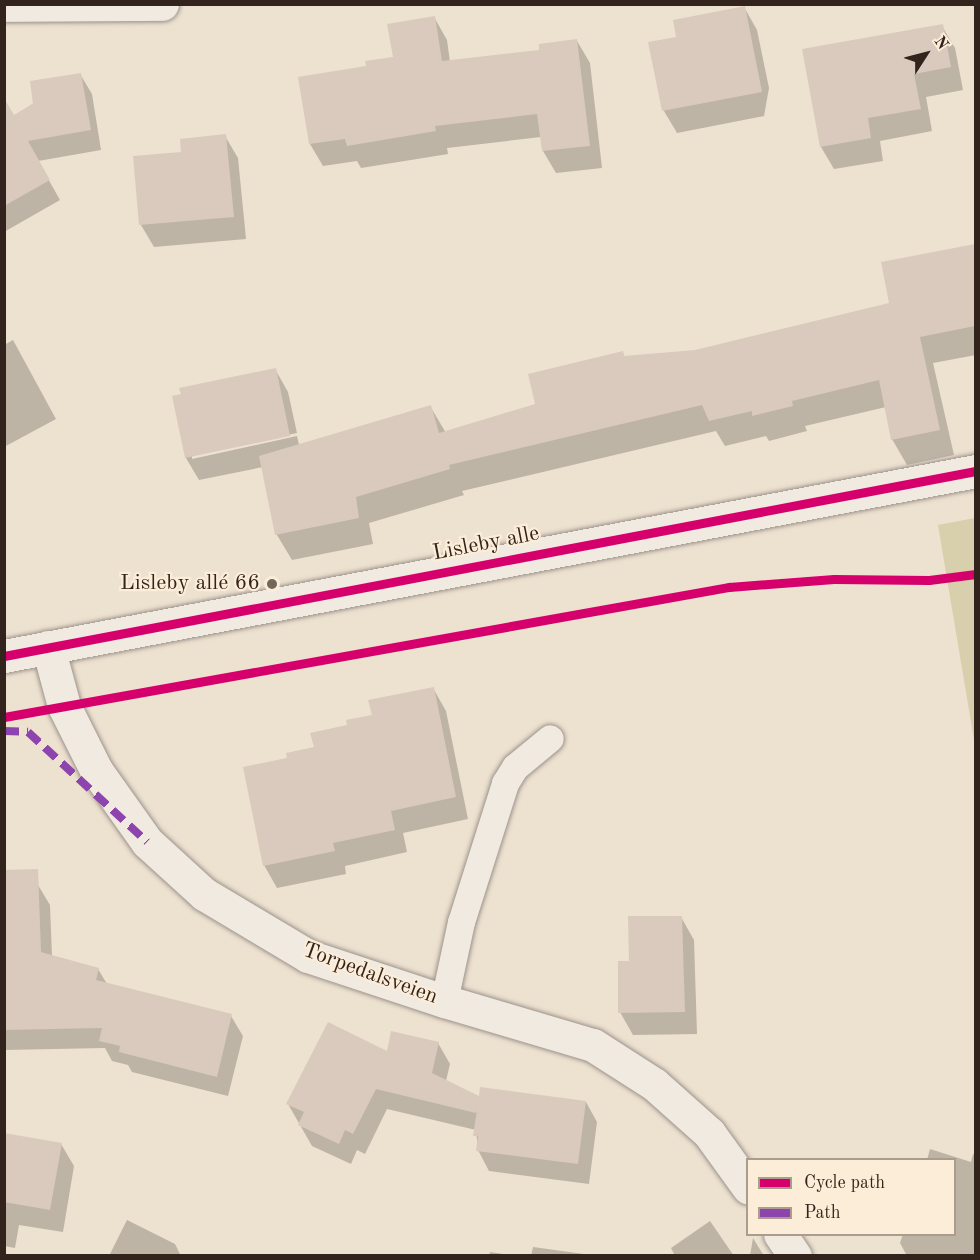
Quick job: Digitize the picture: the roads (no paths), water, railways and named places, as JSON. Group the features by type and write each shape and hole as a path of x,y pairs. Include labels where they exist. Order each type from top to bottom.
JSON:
{"street":[{"path":"4,5 162,4"},
{"name":"Lisleby alle","path":"4,656 975,471"},
{"name":"Torpedalsveien","path":"48,647 64,706 96,770 147,842 204,894 308,956 444,1001 593,1045 654,1084 710,1133 746,1186"},
{"path":"781,1236 795,1256"}],"lane":[{"path":"444,1001 461,922 506,783 515,767 550,738"}],"place":[{"name":"Lisleby allé 66","path":"272,584"}]}
